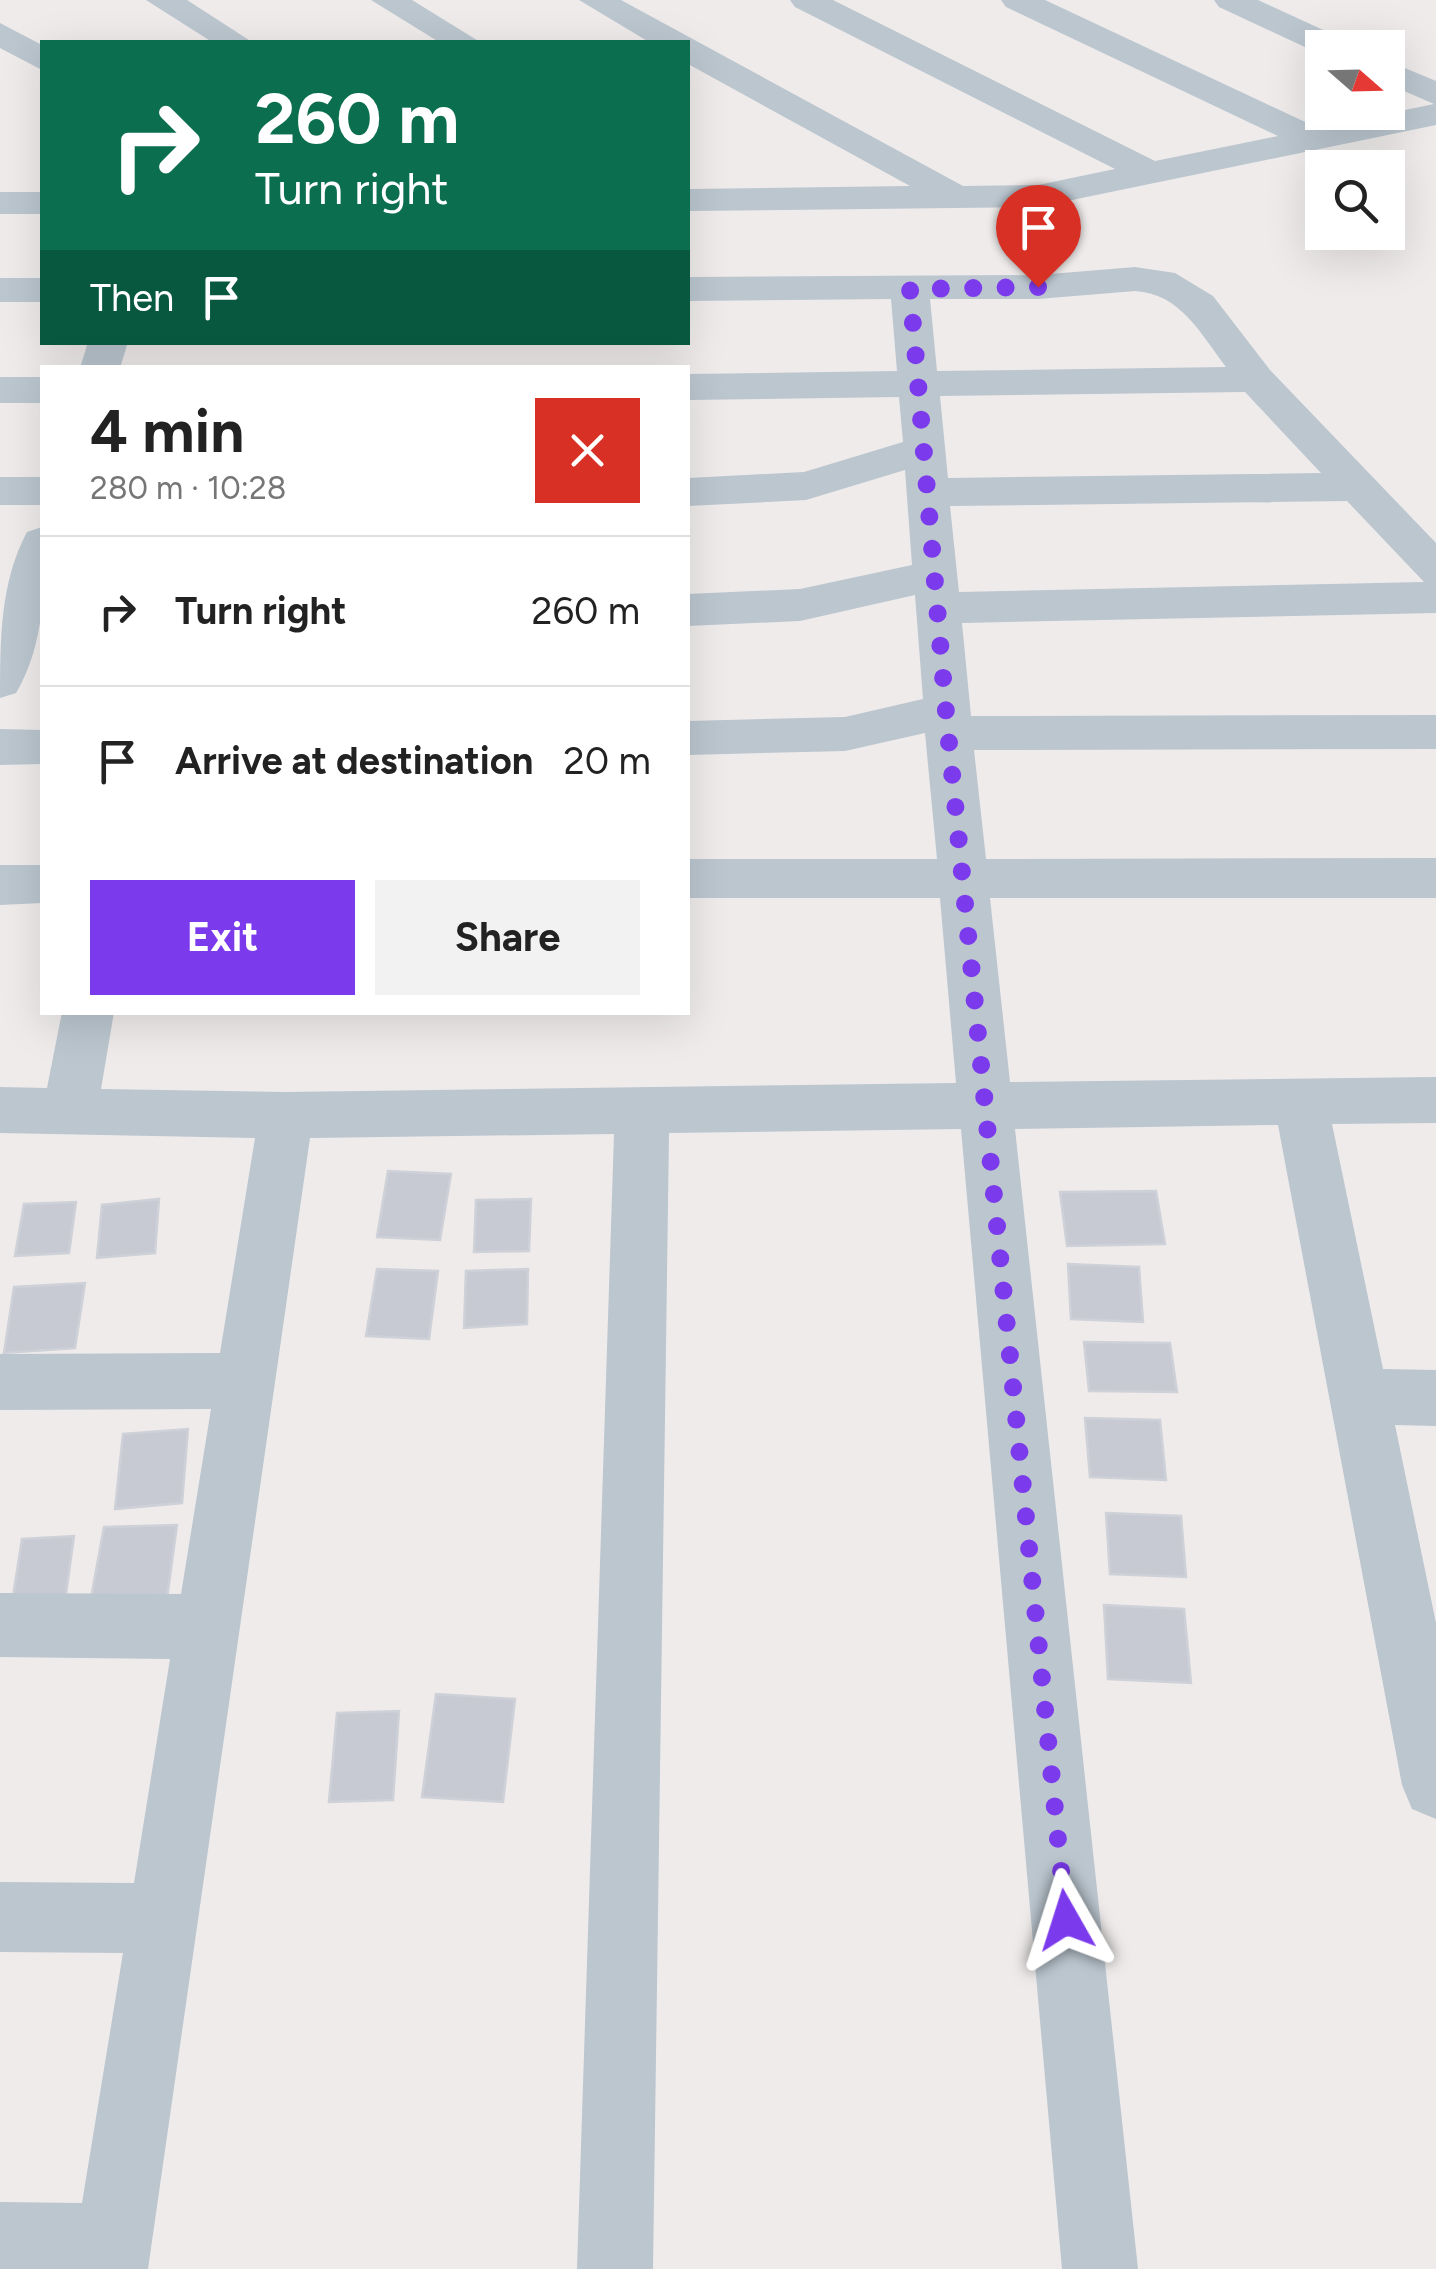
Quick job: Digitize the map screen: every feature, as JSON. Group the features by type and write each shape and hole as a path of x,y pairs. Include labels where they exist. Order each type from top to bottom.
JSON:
{"street":[{"path":"163,0 232,40"},
{"path":"388,0 458,40"},
{"path":"596,0 670,40"},
{"path":"808,0 1151,172"},
{"path":"1018,0 1313,139"},
{"path":"1231,0 1305,34"},
{"path":"0,33 40,59"},
{"path":"690,51 954,196"},
{"path":"1405,80 1436,94"},
{"path":"690,200 1038,196 1436,114"},
{"path":"690,171 740,200"},
{"path":"0,203 40,203"},
{"path":"690,290 1094,285 1135,278 1160,281 1182,290 1199,304 1256,379 1436,570"},
{"path":"910,289 948,722 1100,2269"},
{"path":"0,290 40,290"},
{"path":"690,387 1256,379"},
{"path":"0,390 40,390"},
{"path":"690,492 806,486 927,471 1358,487"},
{"path":"0,491 40,491"},
{"path":"0,682 40,548"},
{"path":"690,610 800,605 936,591 1436,597"},
{"path":"690,738 845,734 948,722 1436,732"},
{"path":"0,747 40,747"},
{"path":"690,879 1436,878"},
{"path":"0,885 40,884"},
{"path":"70,1110 87,1015"},
{"path":"1300,1100 1435,1771"},
{"path":"0,1110 286,1115 1436,1100"},
{"path":"615,2269 642,1110"},
{"path":"0,2240 112,2256 286,1115"},
{"path":"0,1382 246,1381"},
{"path":"1358,1396 1436,1398"},
{"path":"0,1625 207,1628"},
{"path":"0,1917 164,1918"}],"building":[{"path":"388,1171 451,1174 440,1240 377,1237"},
{"path":"1156,1191 1165,1244 1067,1246 1060,1192"},
{"path":"159,1199 155,1253 97,1258 102,1205"},
{"path":"531,1199 529,1251 474,1252 476,1200"},
{"path":"76,1202 69,1253 15,1256 24,1204"},
{"path":"1068,1264 1139,1267 1143,1322 1071,1319"},
{"path":"377,1269 438,1271 429,1339 366,1336"},
{"path":"528,1269 527,1324 464,1328 466,1271"},
{"path":"85,1283 75,1348 4,1353 14,1287"},
{"path":"1084,1342 1170,1343 1177,1392 1089,1391"},
{"path":"1085,1418 1160,1420 1166,1480 1090,1477"},
{"path":"188,1429 182,1503 115,1509 123,1434"},
{"path":"1106,1513 1181,1516 1186,1577 1110,1574"},
{"path":"177,1525 165,1613 88,1615 104,1527"},
{"path":"74,1536 65,1601 12,1603 22,1539"},
{"path":"1104,1605 1184,1609 1191,1683 1108,1679"},
{"path":"436,1694 515,1699 503,1802 422,1797"},
{"path":"399,1711 393,1800 329,1802 337,1713"}],"route":[{"path":"1038,287 910,289 946,712 1066,1920"}]}
